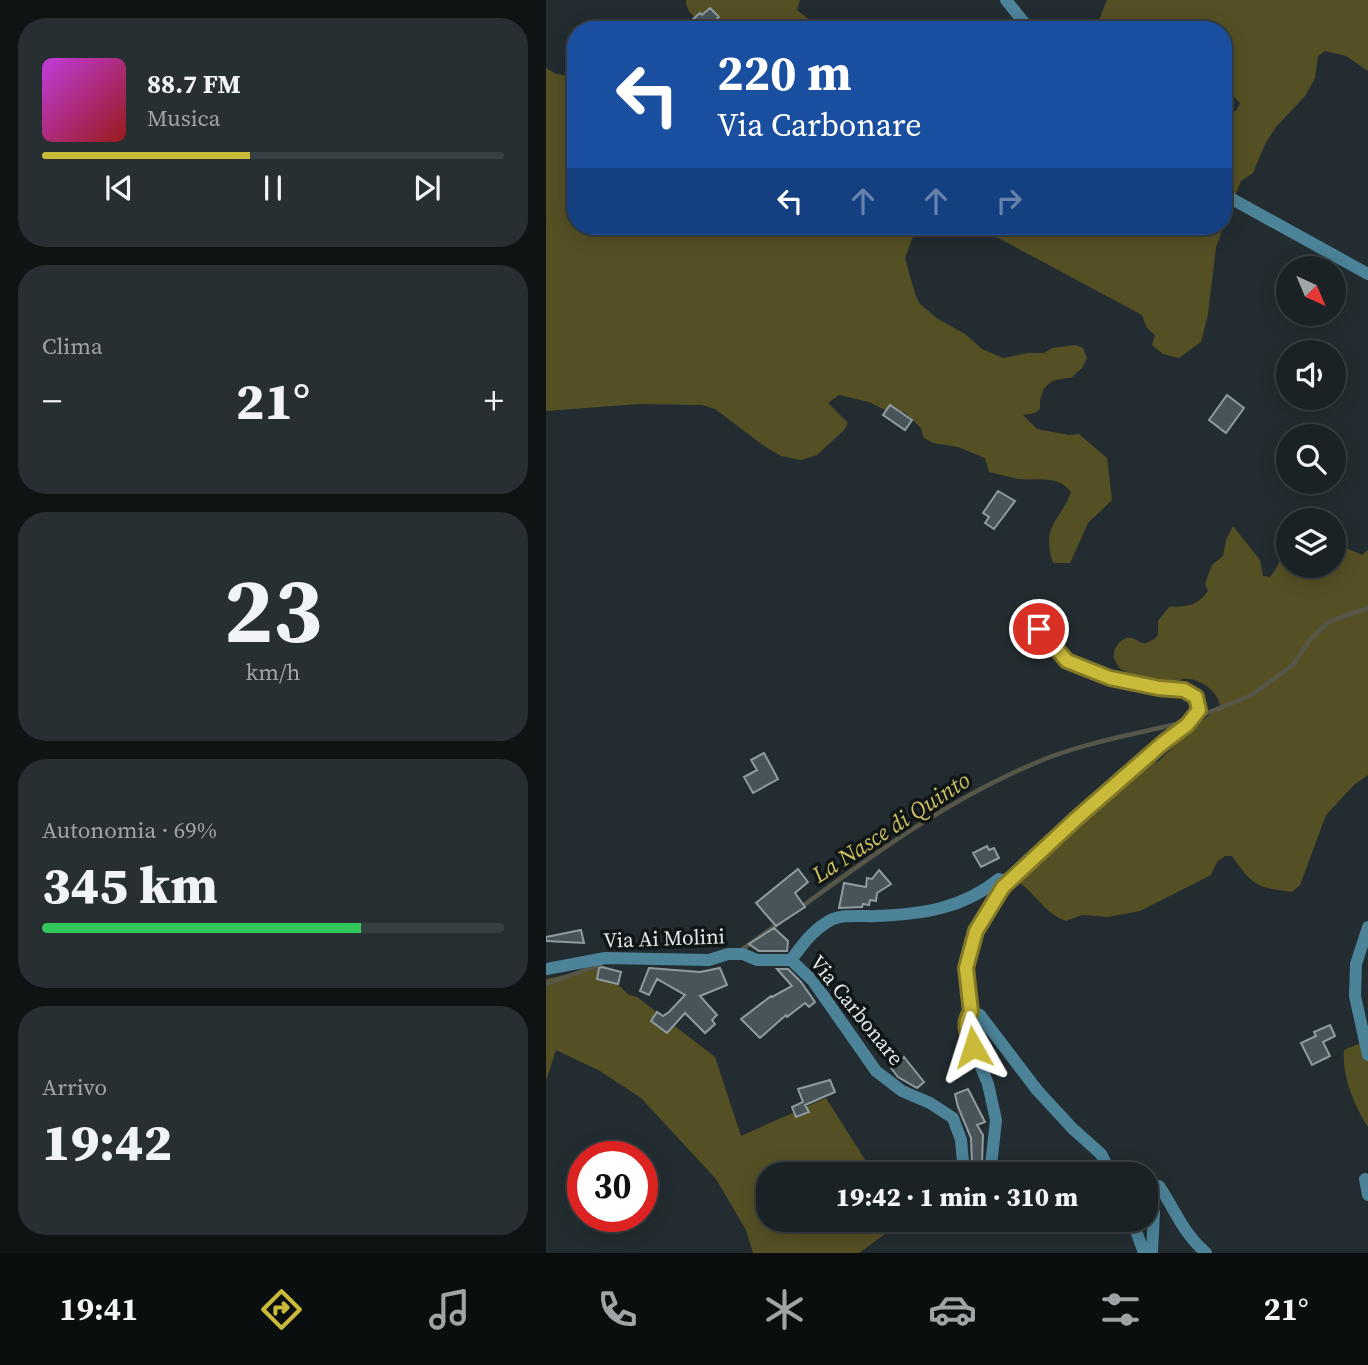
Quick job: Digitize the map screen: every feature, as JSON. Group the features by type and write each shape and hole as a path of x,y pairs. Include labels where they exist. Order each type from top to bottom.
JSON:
{"street":[{"path":"1006,0 1023,21"},
{"path":"1232,199 1368,274"},
{"path":"991,1162 996,1120 988,1084 965,1028 966,1018 971,1012 966,968 976,931 1003,887 1076,819 1187,725 1199,710 1196,697 1184,690 1110,678 1067,661 1039,629 1031,607"},
{"path":"791,960 811,934 831,920 846,916 922,914 959,902 986,889 999,879 1003,880 1003,887"},
{"path":"1368,927 1356,964 1355,996 1368,1055"},
{"name":"Via Ai Molini","path":"546,969 605,958 709,960 728,954 743,954 757,960 791,960"},
{"name":"Via Carbonare","path":"791,960 813,981 876,1071 902,1091 930,1102 953,1118 961,1140 963,1162"},
{"path":"971,1012 981,1015 1037,1090 1072,1128 1101,1154 1105,1162"},
{"path":"1368,1180 1365,1180 1368,1195"},
{"path":"1158,1186 1174,1215 1206,1253"},
{"path":"1136,1232 1143,1250 1152,1251 1153,1232"}],"shaded area":[{"path":"686,0 800,0 797,10 811,21 704,21 690,13"},
{"path":"1107,0 1368,0 1368,71 1346,56 1325,51 1318,56 1315,78 1305,96 1276,127 1265,144 1253,173 1241,181 1232,205 1232,112 1236,111 1240,103 1232,95 1232,21 1099,21"},
{"path":"546,68 556,74 567,76 567,235 914,235 905,258 920,304 938,319 965,334 982,349 1003,358 1044,353 1052,348 1076,345 1083,348 1087,358 1082,368 1071,378 1047,385 1041,395 1040,409 1035,413 1023,415 1037,429 1069,435 1079,434 1107,458 1112,500 1088,523 1070,563 1053,563 1050,532 1071,492 1066,486 1047,479 1018,479 989,472 985,458 924,438 921,428 904,412 887,411 869,402 839,395 828,403 848,423 844,430 817,455 801,460 781,456 715,409 702,405 638,404 546,411"},
{"path":"993,235 1221,235 1216,247 1208,314 1201,342 1179,358 1163,354 1152,345 1155,335 1147,328 1142,315"},
{"path":"1233,526 1260,560 1263,576 1270,577 1276,568 1276,578 1346,578 1346,548 1362,555 1368,550 1368,775 1354,785 1326,815 1300,885 1292,892 1271,889 1256,883 1232,856 1225,856 1217,862 1211,875 1140,911 1108,917 1082,915 1066,921 1059,918 1020,883 1023,877 1139,768 1159,761 1186,729 1202,721 1220,705 1215,694 1201,682 1183,679 1161,683 1149,680 1120,669 1114,658 1116,647 1121,641 1128,638 1147,643 1158,635 1158,621 1169,607 1191,605 1204,596 1208,591 1205,584 1212,565 1223,556 1226,540"},
{"path":"599,968 629,995 637,997 715,1057 741,1136 826,1098 866,1162 756,1162 756,1232 888,1232 859,1253 753,1253 746,1230 716,1179 641,1098 600,1071 556,1050 546,1081 546,979"},
{"path":"1368,1040 1368,1127 1350,1090 1344,1050"}],"building":[{"path":"710,8 719,17 715,21 691,21 700,13 702,15"},
{"path":"1227,395 1244,408 1226,433 1209,420"},
{"path":"890,405 912,420 905,430 883,415"},
{"path":"998,491 1015,501 994,529 985,523 989,517 983,513"},
{"path":"764,753 778,779 753,793 744,777 757,770 751,760"},
{"path":"987,846 989,850 994,848 999,858 981,867 973,853"},
{"path":"798,869 808,882 795,893 805,907 776,926 756,903"},
{"path":"879,870 891,884 877,893 876,901 870,900 869,905 863,904 862,907 839,908 844,883 866,887 867,878 872,879"},
{"path":"774,928 788,941 787,951 759,951 749,944"},
{"path":"581,930 584,943 546,941 546,937"},
{"path":"599,968 621,972 618,984 597,979"},
{"path":"649,968 700,972 720,968 727,985 700,996 717,1015 712,1020 715,1024 705,1033 685,1013 667,1033 651,1021 657,1012 663,1016 669,1012 685,995 657,979 649,995 640,991"},
{"path":"777,969 788,969 815,1002 809,1007 805,1003 787,1017 786,1015 760,1038 741,1019 771,996 792,986"},
{"path":"1330,1025 1335,1036 1323,1042 1330,1056 1312,1065 1301,1043 1316,1036 1314,1032"},
{"path":"904,1057 924,1082 917,1088 898,1077 891,1068"},
{"path":"830,1080 835,1092 805,1105 809,1112 796,1117 792,1107 803,1102 798,1089"},
{"path":"968,1089 985,1122 977,1125 983,1135 982,1162 972,1162 971,1138 955,1094"}],"waterway":[{"name":"La Nasce di Quinto","path":"1199,716 1250,696 1293,665 1311,638 1330,621 1368,608"},
{"name":"La Nasce di Quinto","path":"800,908 920,824 1016,771 1083,746 1185,722"},
{"name":"La Nasce di Quinto","path":"740,951 779,923"},
{"name":"La Nasce di Quinto","path":"546,984 600,965"}],"route":[{"path":"973,1047 965,1028 966,1018 971,1012 966,968 976,931 1003,887 1076,819 1187,725 1199,710 1196,697 1184,690 1110,678 1067,661 1039,629"}]}
